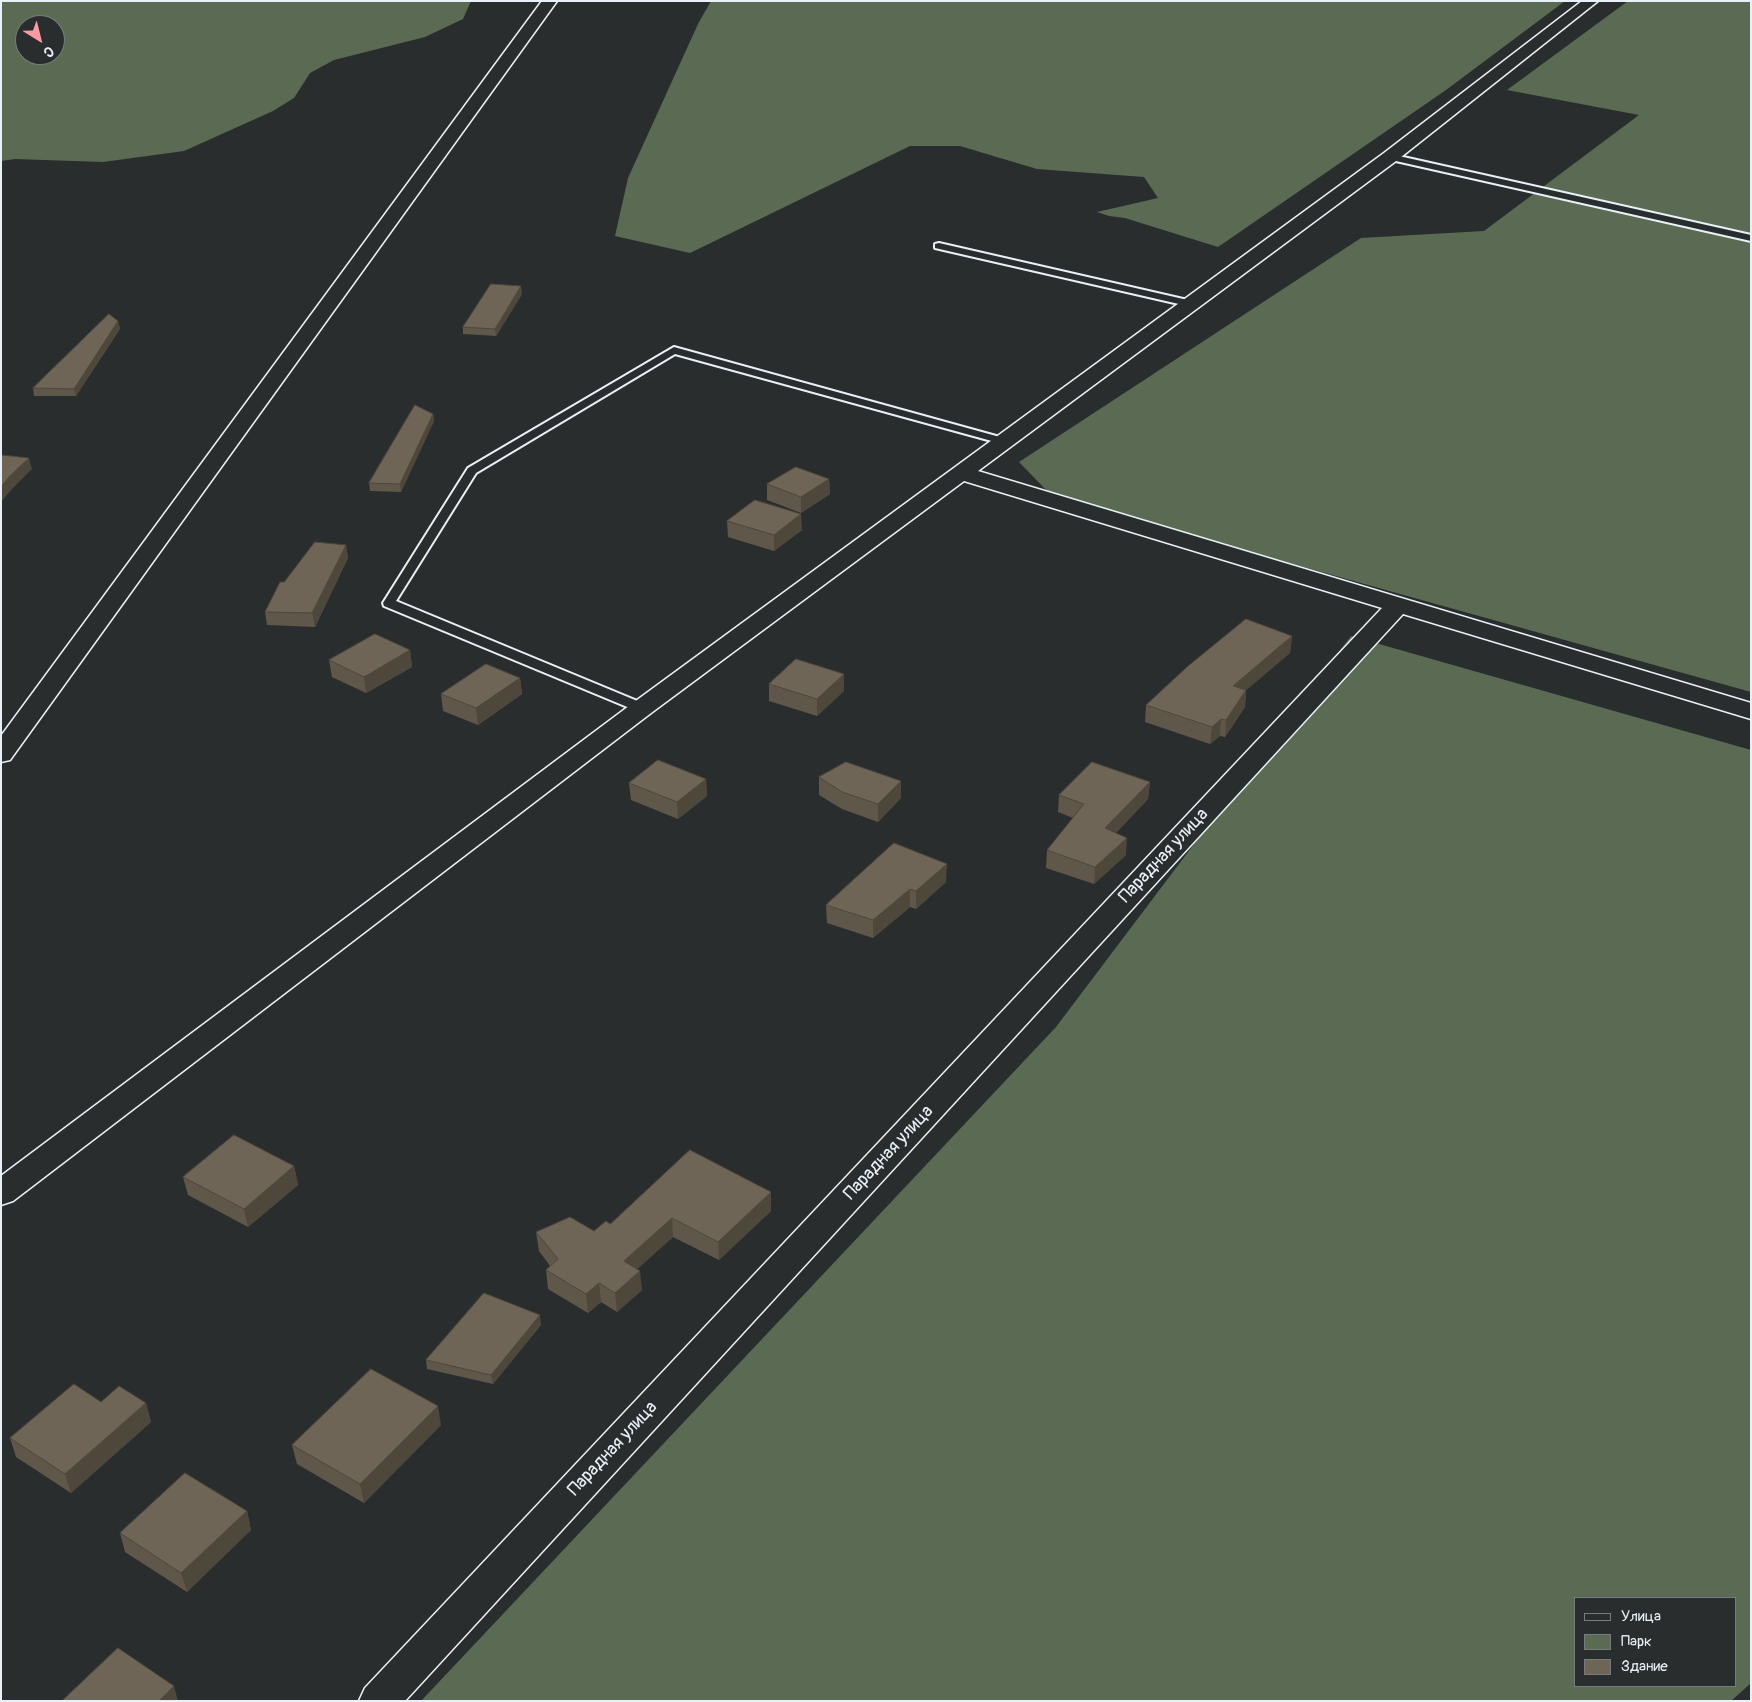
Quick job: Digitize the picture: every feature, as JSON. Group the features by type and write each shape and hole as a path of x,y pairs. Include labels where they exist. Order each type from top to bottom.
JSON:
{"street":[{"path":"1,754 550,1"},
{"path":"1,1192 642,708 1390,157 1591,1"},
{"path":"961,473 1751,711"},
{"name":"Парадная улица","path":"379,1701 1398,605"}],"lane":[{"path":"1390,157 1751,238"},
{"path":"939,246 1192,304"},
{"path":"642,708 390,603 472,471 674,350 1003,441"}],"green space":[{"path":"1,1 471,1 463,19 425,37 334,60 310,73 294,98 273,111 184,151 103,162 15,159 1,161"},
{"path":"711,1 1565,1 1446,90 1218,247 1125,218 1097,212 1158,198 1144,177 1037,169 960,146 910,146 690,253 615,236 628,178 698,24"},
{"path":"1628,1 1751,1 1751,692 1053,497 1019,462 1361,238 1484,231 1639,115 1507,90"},
{"path":"1351,636 1751,750 1751,1683 1731,1701 421,1701 1056,1027"}],"building":[{"path":"491,284 521,286 495,329 463,327"},
{"path":"109,314 118,321 74,389 33,388"},
{"path":"415,405 433,414 400,484 369,483"},
{"path":"1,455 29,458 1,487"},
{"path":"796,467 829,479 801,497 767,484"},
{"path":"755,500 801,514 774,535 727,521"},
{"path":"315,542 346,545 312,613 265,612 280,582 284,582"},
{"path":"1246,619 1292,636 1233,686 1246,690 1226,720 1221,719 1212,727 1146,705 1187,667"},
{"path":"375,634 410,650 364,677 329,660"},
{"path":"796,659 844,674 817,699 769,684"},
{"path":"486,664 520,678 476,708 441,694"},
{"path":"658,760 706,779 677,802 629,783"},
{"path":"846,762 901,781 878,804 842,792 819,777"},
{"path":"1092,762 1150,782 1105,828 1127,838 1095,867 1047,850 1084,804 1059,795"},
{"path":"894,843 947,864 916,891 910,889 873,920 826,905"},
{"path":"234,1135 294,1166 244,1209 183,1177"},
{"path":"690,1150 771,1192 718,1242 672,1218 624,1261 640,1271 615,1293 599,1283 586,1294 546,1270 558,1259 536,1232 570,1217 594,1231 606,1221 610,1224"},
{"path":"484,1293 540,1315 491,1375 426,1360"},
{"path":"371,1369 438,1406 360,1484 292,1445"},
{"path":"74,1384 101,1402 119,1386 146,1403 65,1474 10,1438"},
{"path":"185,1473 247,1511 181,1573 120,1533"},
{"path":"118,1648 174,1686 159,1701 62,1701"}]}
